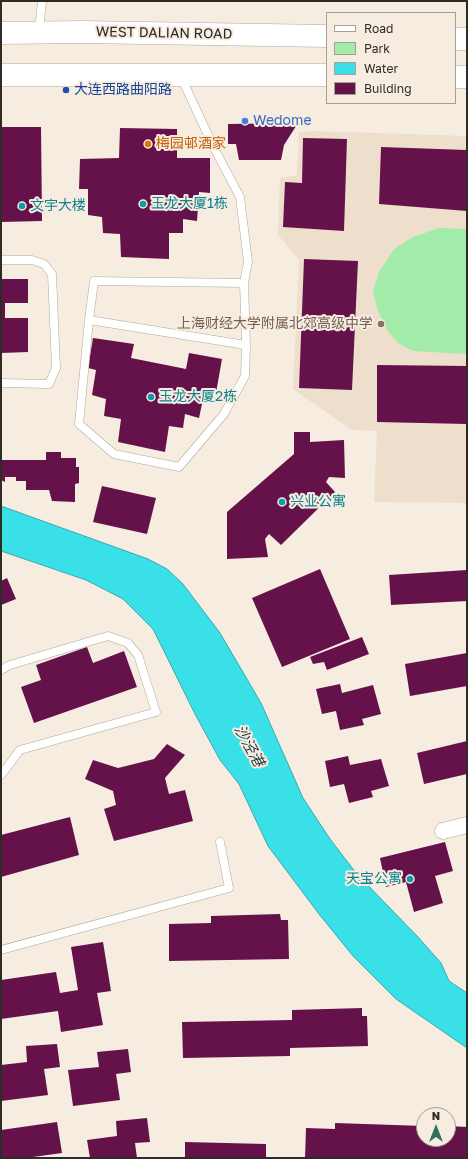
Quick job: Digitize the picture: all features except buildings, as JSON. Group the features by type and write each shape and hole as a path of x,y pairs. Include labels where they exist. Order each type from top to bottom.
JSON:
{"main road":[{"name":"WEST DALIAN ROAD","path":"1,33 83,32 326,36"},
{"path":"456,39 467,39"},
{"path":"1,75 326,75"},
{"path":"456,77 467,77"}],"street":[{"path":"443,831 467,825"}],"lane":[{"path":"39,32 42,1"},
{"path":"179,75 214,148 240,197 248,262 244,283 246,345 245,376 224,414 179,467 114,454 79,424 94,281 244,283"},
{"path":"1,260 32,260 44,264 52,274 56,368 49,384 1,383"},
{"path":"89,320 246,345"},
{"path":"1,670 10,665 108,636 128,643 138,655 156,712 20,750 1,775"},
{"path":"1,950 229,888 220,842"}],"shaded area":[{"name":"上海财经大学附属北郊高级中学","path":"314,131 467,136 467,503 374,502 377,431 352,430 293,389 299,260 278,235 280,178 297,175 299,132"}],"green space":[{"path":"439,228 467,229 467,354 413,351 398,343 387,330 378,311 373,291 379,272 394,249 413,237"}],"water":[{"name":"沙泾港","path":"1,506 148,559 167,569 183,584 220,633 261,703 303,798 330,839 356,873 441,963 449,981 467,993 467,1048 396,999 353,956 319,914 268,846 239,784 220,760 195,714 153,629 123,599 86,580 1,551"}],"place":[{"name":"大连西路曲阳路","path":"66,90"},
{"name":"Wedome","path":"245,121"},
{"name":"梅园邨酒家","path":"148,144"},
{"name":"玉龙大厦1栋","path":"143,204"},
{"name":"文宇大楼","path":"22,206"},
{"name":"上海财经大学附属北郊高级中学","path":"381,324"},
{"name":"玉龙大厦2栋","path":"151,397"},
{"name":"兴业公寓","path":"282,502"},
{"name":"天宝公寓","path":"410,879"}]}
